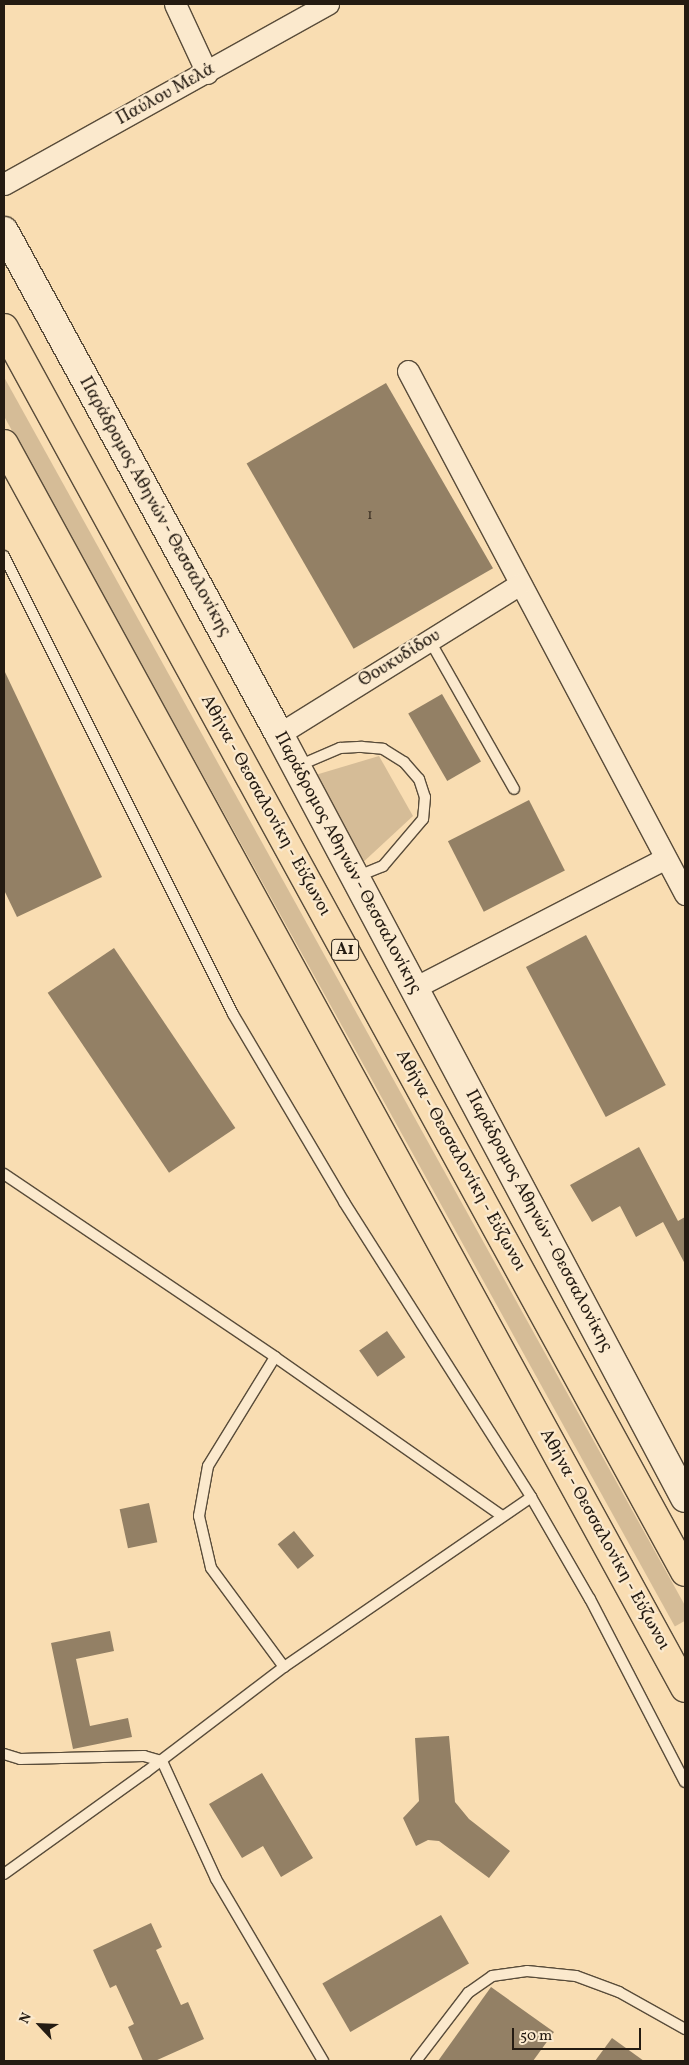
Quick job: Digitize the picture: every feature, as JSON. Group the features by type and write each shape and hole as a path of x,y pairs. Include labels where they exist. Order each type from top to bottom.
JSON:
{"highway":[{"name":"Αθήνα - Θεσσαλονίκη - Εύζωνοι","path":"4,328 685,1572"},
{"name":"Αθήνα - Θεσσαλονίκη - Εύζωνοι","path":"4,444 685,1688"}],"main road":[{"name":"Παράδρομος Αθηνών - Θεσσαλονίκης","path":"4,232 279,734 683,1487"}],"street":[{"path":"175,4 207,73"},
{"name":"Παύλου Μελά","path":"4,184 207,73 328,4"},
{"path":"408,371 664,859 685,894"},
{"name":"Θουκυδίδου","path":"279,734 520,584"},
{"path":"414,988 664,859"}],"lane":[{"path":"4,556 233,1014 344,1202 531,1497 590,1599 685,1782"},
{"path":"430,641 514,789"},
{"path":"296,767 340,748 362,747 383,749 404,762 419,779 425,797 423,820 383,866 355,878"},
{"path":"4,1174 274,1357 502,1516"},
{"path":"274,1357 208,1466 199,1516 211,1568 284,1667"},
{"path":"4,1874 162,1761 284,1667 531,1497"},
{"path":"4,1754 20,1759 144,1756 162,1761 216,1879 323,2061"},
{"path":"416,2061 468,1993 492,1976 527,1971 576,1976 619,1992 685,2029"}],"shaded area":[{"path":"4,377 685,1606 685,1621 675,1626 4,416"},
{"path":"379,756 413,816 359,866 312,776"}],"building":[{"path":"386,383 493,568 354,649 247,464"},
{"path":"4,670 102,877 17,917 4,890"},
{"path":"442,694 481,762 447,781 408,714"},
{"path":"529,800 565,870 484,912 448,841"},
{"path":"586,935 666,1085 606,1117 526,967"},
{"path":"114,948 235,1128 169,1173 48,993"},
{"path":"639,1147 678,1221 685,1217 685,1264 663,1222 636,1237 620,1206 592,1222 570,1185"},
{"path":"387,1331 405,1357 378,1377 359,1351"},
{"path":"149,1503 157,1542 128,1548 120,1509"},
{"path":"294,1531 314,1556 298,1569 278,1544"},
{"path":"110,1631 114,1651 76,1659 90,1726 128,1718 132,1737 73,1749 51,1643"},
{"path":"449,1736 455,1802 469,1819 510,1851 489,1878 439,1841 428,1840 416,1846 403,1818 419,1801 415,1738"},
{"path":"262,1773 313,1858 281,1877 263,1846 242,1858 209,1804"},
{"path":"441,1915 469,1963 350,2032 322,1984"},
{"path":"151,1923 162,1947 156,1950 181,2005 188,2002 204,2039 155,2061 143,2061 128,2027 134,2024 116,1985 110,1988 93,1950"},
{"path":"491,1987 554,2032 533,2061 438,2061"},
{"path":"612,2038 644,2061 595,2061"}]}
